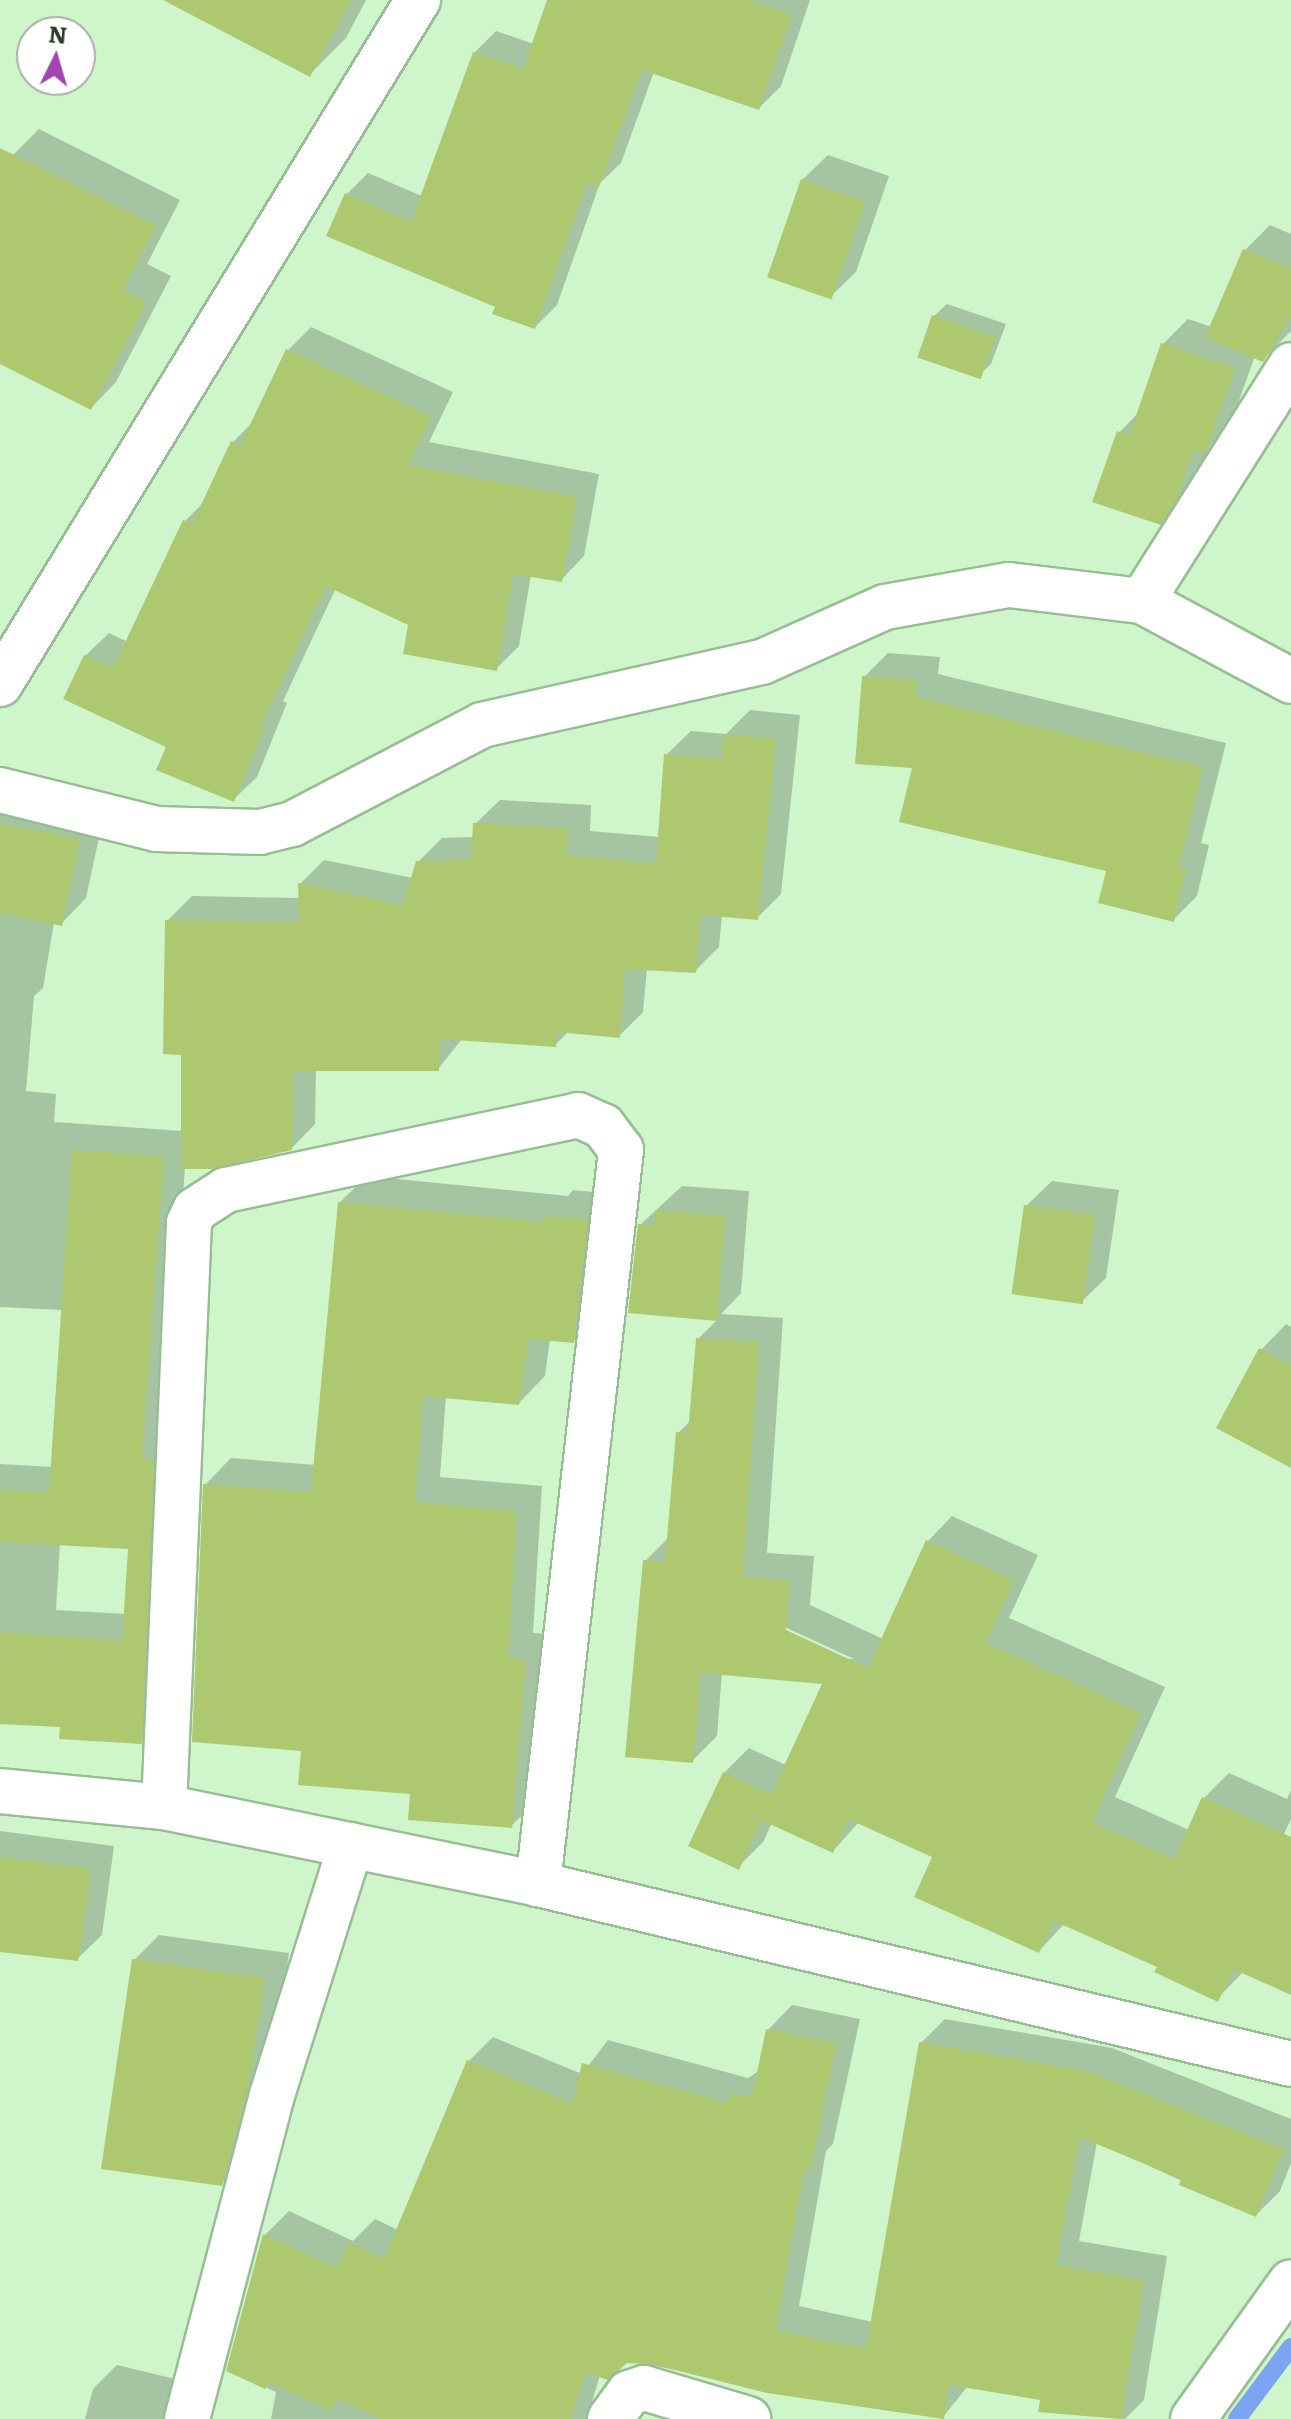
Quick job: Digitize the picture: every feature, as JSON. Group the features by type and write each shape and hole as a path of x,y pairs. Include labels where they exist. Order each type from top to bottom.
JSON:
{"street":[{"path":"0,684 418,0"},
{"path":"1142,601 1291,365"},
{"path":"0,790 156,829 260,832 292,824 482,725 762,662 885,607 1009,585 1142,601 1291,681"},
{"path":"164,1807 189,1223 195,1210 226,1190 578,1115 603,1126 621,1150 538,1884"},
{"path":"0,1791 164,1807 538,1884 1291,2064"},
{"path":"187,2419 272,2095 351,1845"},
{"path":"1193,2419 1291,2282"},
{"path":"610,2419 629,2393 644,2388 748,2419"}],"building":[{"path":"163,0 351,0 310,77"},
{"path":"547,0 749,0 792,15 759,110 642,70 599,187 587,183 535,329 492,314 495,307 326,236 345,193 411,222 473,52 523,69"},
{"path":"0,148 156,226 123,290 147,302 91,410 0,364"},
{"path":"801,179 865,201 831,299 767,277"},
{"path":"1243,249 1291,269 1291,316 1263,362 1205,337"},
{"path":"932,315 995,337 981,379 917,358"},
{"path":"1161,343 1235,368 1205,454 1193,450 1176,501 1161,525 1092,502 1117,431 1129,436"},
{"path":"286,349 431,416 408,465 577,497 562,582 513,574 497,671 403,654 408,625 326,586 261,725 265,726 234,802 156,770 166,747 63,699 84,655 113,668 183,520 192,524 231,441 240,446"},
{"path":"862,676 917,680 916,697 1203,767 1179,867 1186,868 1174,922 1098,903 1106,871 899,822 912,768 855,764"},
{"path":"723,734 776,739 758,920 701,915 696,973 625,969 620,1038 557,1032 556,1047 439,1039 439,1071 293,1071 292,1150 212,1169 181,1169 181,1055 163,1054 165,920 299,922 298,883 403,905 416,861 471,860 473,823 568,828 566,855 656,863 664,754 721,759"},
{"path":"0,823 80,839 62,926 0,913"},
{"path":"72,1150 164,1156 142,1458 154,1459 142,1744 59,1739 60,1727 0,1724 0,1632 122,1640 128,1549 0,1542 0,1490 49,1492"},
{"path":"338,1202 544,1222 545,1216 588,1219 574,1343 529,1339 519,1405 423,1396 415,1502 517,1511 508,1658 526,1660 512,1828 408,1820 410,1794 298,1785 301,1751 192,1742 203,1484 311,1492"},
{"path":"1024,1205 1095,1215 1083,1304 1011,1294"},
{"path":"655,1210 725,1216 717,1321 628,1313 638,1224 654,1225"},
{"path":"696,1338 759,1342 743,1577 790,1580 786,1630 868,1668 926,1540 1014,1580 986,1643 1141,1713 1092,1822 1174,1859 1202,1797 1291,1837 1291,1995 1233,1969 1218,2002 1154,1972 1157,1967 1054,1921 1039,1953 914,1897 932,1857 848,1819 833,1853 761,1820 739,1870 688,1846 723,1772 771,1794 822,1684 701,1673 693,1763 625,1757 643,1560 665,1562 676,1432 688,1433"},
{"path":"1259,1348 1291,1366 1291,1468 1216,1428"},
{"path":"0,1857 91,1869 78,1961 0,1952"},
{"path":"132,1959 265,1978 248,2087 222,2186 101,2169"},
{"path":"766,2029 837,2043 810,2171 804,2169 776,2330 866,2349 919,2042 1087,2071 1284,2149 1256,2217 1179,2185 1181,2179 1080,2137 1056,2265 1144,2280 1121,2419 1038,2412 1040,2400 949,2385 944,2419 767,2393 651,2364 627,2363 608,2380 585,2372 571,2419 381,2419 338,2399 332,2411 269,2382 265,2389 226,2371 263,2234 337,2268 349,2242 384,2259 467,2060 572,2103 582,2063 728,2103 730,2093 752,2097"}],"waterway":[{"path":"1237,2419 1291,2347"}]}
